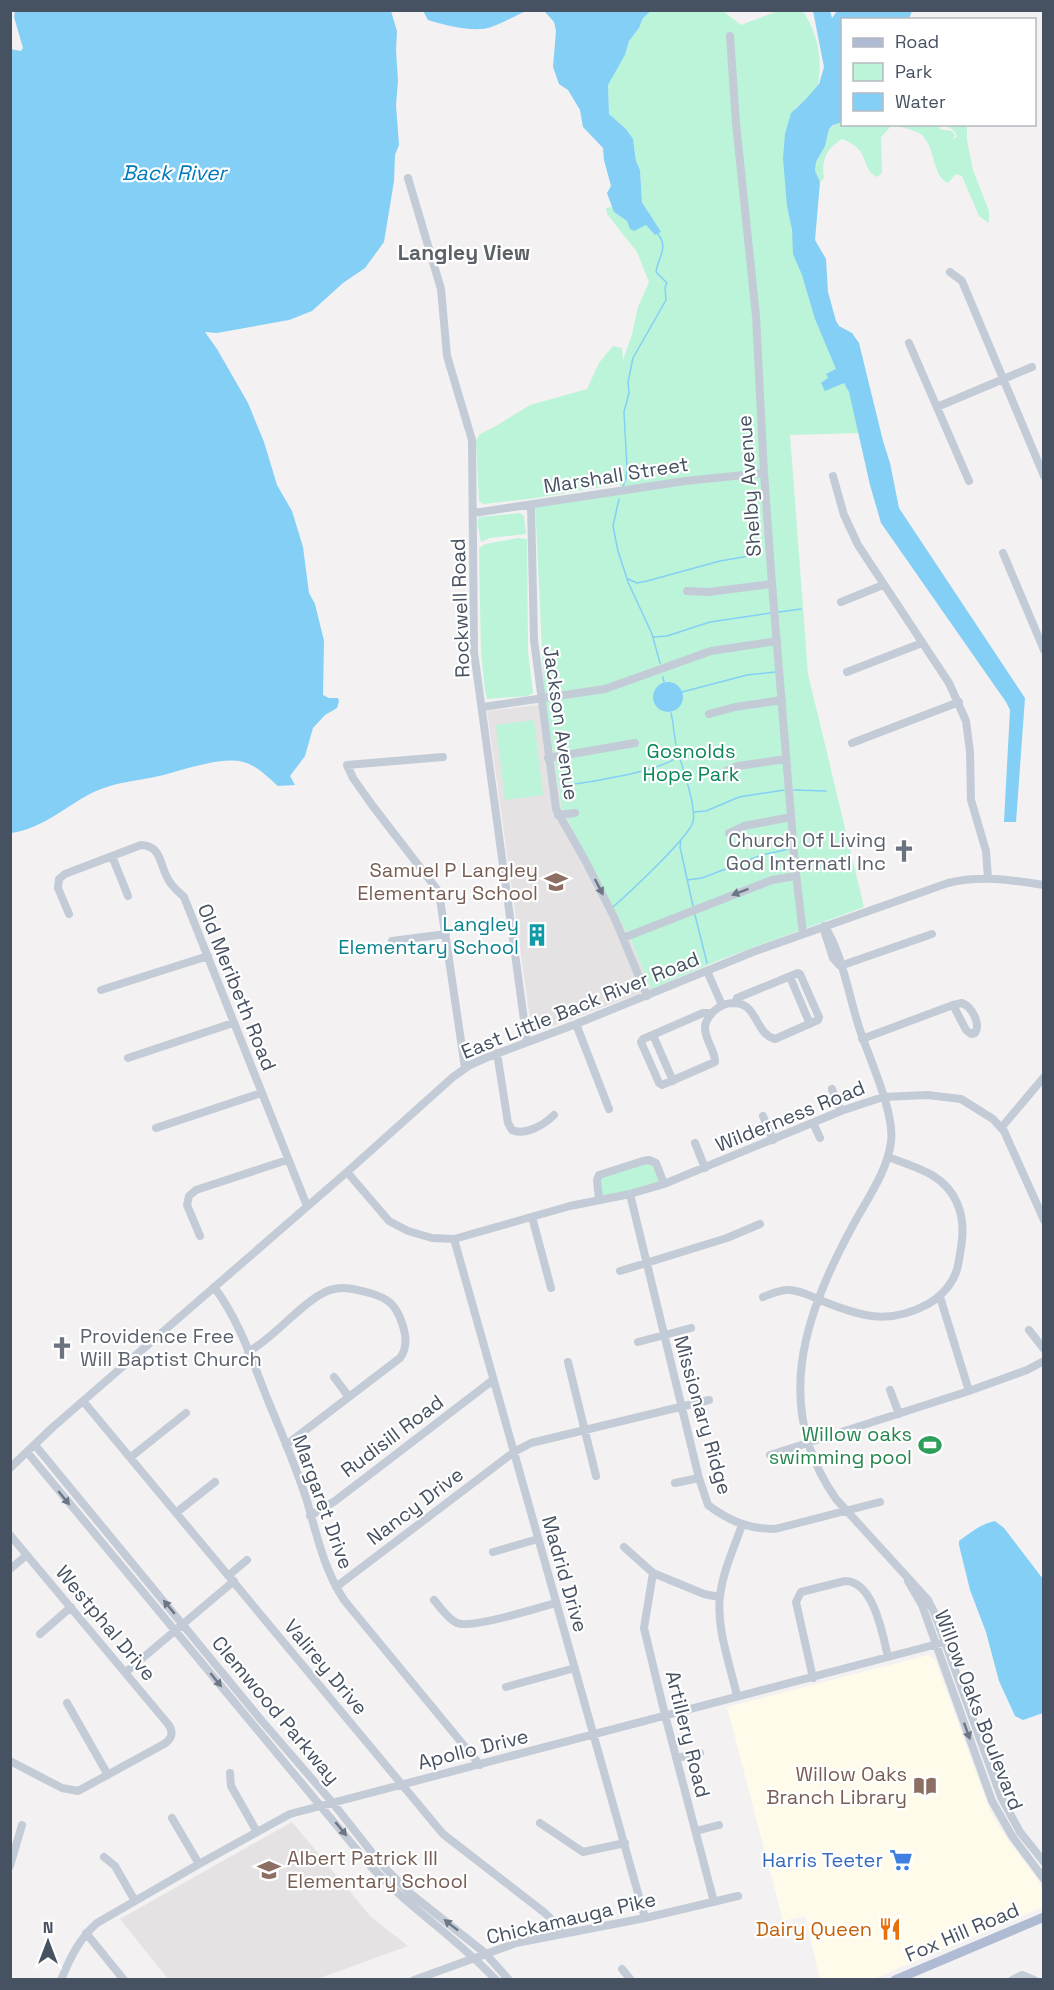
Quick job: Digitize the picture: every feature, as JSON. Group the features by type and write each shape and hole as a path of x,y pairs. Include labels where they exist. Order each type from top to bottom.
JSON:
{"main road":[{"name":"Fox Hill Road","path":"895,1980 1044,1917"}],"street":[{"name":"Shelby Avenue","path":"730,36 736,123 756,316 772,584 796,876 803,934"},
{"name":"Rockwell Road","path":"408,178 441,289 447,356 472,440 474,652 527,1042"},
{"path":"950,272 962,281 1044,476"},
{"path":"909,343 969,481"},
{"path":"937,407 1032,367"},
{"name":"Marshall Street","path":"474,513 685,481 764,473"},
{"path":"833,476 851,532 959,702 969,739 971,800 986,851 988,878"},
{"name":"Jackson Avenue","path":"531,505 534,640 554,801 558,815 586,862 623,938 647,996"},
{"path":"1003,553 1044,650"},
{"path":"687,591 708,592 772,584"},
{"path":"841,602 884,585"},
{"path":"483,707 605,688 711,651 777,641"},
{"path":"847,672 922,643"},
{"path":"709,714 735,707 782,700"},
{"path":"852,743 959,702"},
{"path":"548,758 635,743"},
{"path":"443,758 347,765 353,778 372,805 439,892 465,1068"},
{"path":"726,771 738,766 786,759"},
{"path":"558,815 575,813"},
{"path":"729,832 744,826 791,817"},
{"name":"Old Meribeth Road","path":"69,914 58,888 59,879 65,874 141,845 150,845 155,849 168,881 184,897 307,1206"},
{"path":"112,856 128,896"},
{"path":"623,938 772,880 796,876"},
{"name":"East Little Back River Road","path":"10,1468 83,1401 465,1068 497,1053 803,934 948,883 988,878 1044,885"},
{"name":"Willow Oaks Boulevard","path":"824,926 831,937 891,1127 888,1157 839,1253 808,1329 801,1364 801,1411 809,1442 825,1482 928,1600 1001,1797 1020,1832 1044,1862"},
{"path":"840,966 932,933"},
{"path":"392,941 446,934"},
{"path":"101,990 208,956"},
{"path":"707,971 722,1005"},
{"path":"712,1013 703,1013 641,1042 659,1083 662,1085 673,1081 715,1062 705,1029 706,1022 712,1013 722,1005 735,1003 750,1009 764,1032 770,1038 775,1039 818,1020 819,1017 798,973 737,998 735,1003"},
{"path":"862,1039 953,1005"},
{"path":"128,1058 233,1023"},
{"path":"576,1024 609,1109"},
{"path":"653,1035 673,1081"},
{"path":"497,1053 508,1123 512,1130 518,1132 543,1125 554,1115"},
{"path":"1001,1128 1044,1077"},
{"path":"832,1089 841,1111"},
{"path":"156,1128 261,1093"},
{"name":"Wilderness Road","path":"347,1172 389,1221 408,1231 432,1238 454,1239 532,1216 664,1184 841,1111 883,1097 927,1095 961,1099 993,1119 1001,1128 1044,1220"},
{"path":"763,1116 773,1140"},
{"path":"813,1123 820,1138"},
{"path":"695,1143 705,1168"},
{"path":"763,1297 789,1290 802,1292 857,1315 880,1317 902,1315 921,1308 940,1297 957,1270 962,1242 962,1219 958,1204 952,1191 943,1181 888,1157"},
{"path":"200,1236 188,1205 189,1196 196,1190 287,1160"},
{"path":"598,1199 599,1174 649,1160 658,1166 664,1184"},
{"name":"Missionary Ridge","path":"630,1194 663,1336 708,1505 718,1513 742,1525 760,1529 775,1529 849,1512 880,1502"},
{"path":"532,1216 551,1288"},
{"path":"620,1271 727,1238 760,1224"},
{"name":"Madrid Drive","path":"454,1239 645,1918"},
{"name":"Margaret Drive","path":"214,1287 231,1311 249,1352 307,1501 318,1544 336,1587 344,1600 480,1765"},
{"path":"249,1352 262,1344 318,1295 335,1288 353,1289 385,1298 395,1307 401,1320 406,1341 404,1351 396,1362 286,1445"},
{"path":"940,1297 969,1391"},
{"path":"638,1342 691,1328"},
{"path":"1029,1330 1044,1349"},
{"path":"770,1455 969,1391 1027,1370 1044,1361"},
{"path":"568,1362 596,1476"},
{"path":"334,1377 349,1397"},
{"name":"Rudisill Road","path":"310,1516 323,1509 493,1380"},
{"path":"890,1390 899,1414"},
{"name":"Nancy Drive","path":"336,1587 514,1452 531,1443 709,1400"},
{"name":"Valirey Drive","path":"83,1401 443,1834 545,1913 562,1934"},
{"path":"131,1457 186,1413"},
{"name":"Clemwood Parkway","path":"35,1445 391,1875 485,1953 509,1980"},
{"name":"Clemwood Parkway","path":"27,1452 367,1862 394,1890 474,1957 496,1980"},
{"path":"675,1483 699,1478"},
{"path":"177,1512 215,1482"},
{"path":"737,1695 720,1623 719,1597 724,1575 742,1525"},
{"name":"Westphal Drive","path":"10,1535 168,1724 172,1735 165,1744 108,1775"},
{"path":"493,1551 538,1539"},
{"path":"624,1547 653,1573 704,1594 719,1597"},
{"path":"10,1569 27,1555"},
{"path":"126,1672 184,1624 232,1578 246,1560"},
{"name":"Artillery Road","path":"653,1573 644,1628 664,1715 714,1902"},
{"name":"Willow Oaks Boulevard","path":"908,1579 922,1605 992,1801 1013,1837 1044,1879"},
{"path":"813,1678 796,1602 801,1592 807,1590 845,1581 852,1581 856,1584 875,1609 888,1657"},
{"path":"434,1600 450,1619 463,1625 481,1623 556,1603"},
{"path":"40,1634 71,1607"},
{"name":"Apollo Drive","path":"61,1980 71,1955 86,1933 135,1901 290,1814 945,1642"},
{"path":"506,1686 574,1668"},
{"path":"10,1761 62,1788 74,1791 108,1775 66,1702"},
{"path":"676,1758 700,1753"},
{"path":"230,1773 231,1786 257,1832"},
{"path":"172,1818 199,1864"},
{"path":"540,1823 583,1852 625,1843"},
{"path":"10,1866 22,1825"},
{"path":"696,1831 719,1826"},
{"path":"104,1857 116,1866 135,1901"},
{"name":"Chickamauga Pike","path":"414,1980 516,1943 645,1918 738,1896"},
{"path":"86,1933 124,1980"},
{"path":"621,1969 631,1980"},
{"path":"1012,1980 1022,1975 1034,1980"}],"shaded area":[{"name":"Samuel P Langley Elementary School","path":"545,704 562,809 632,943 651,989 532,1034 487,711"},
{"path":"928,1655 935,1659 990,1811 1038,1880 1043,1891 1043,1907 874,1979 820,1979 805,1916 783,1921 727,1707"},
{"name":"Albert Patrick III Elementary School","path":"292,1822 371,1917 408,1946 317,1979 168,1979 120,1919"}],"green space":[{"name":"Gosnolds Hope Park","path":"651,11 723,11 741,25 778,11 803,11 816,39 820,69 817,91 792,113 789,188 792,235 849,390 859,433 790,435 808,674 864,907 722,959 651,989 632,943 562,809 544,694 535,500 621,487 620,484 483,504 479,501 476,441 480,434 530,405 587,389 599,363 613,346 622,348 623,360 638,307 649,282 637,252 607,214 606,208 613,207 614,212 627,221 630,229 646,225 655,235 649,213 642,201 640,170 635,150 626,129 609,114 608,85 625,55 629,41 643,18"},
{"path":"839,122 841,126 891,126 881,137 882,173 877,177 871,173 858,148 842,139 828,151 823,166 824,178 820,182 815,171 816,162 825,146 829,129"},
{"path":"899,126 939,126 940,129 950,131 955,135 952,140 957,136 952,129 946,126 967,126 967,140 973,170 989,211 989,223 979,216 962,176 956,174 948,183 943,180 936,168 930,147 922,135"},
{"path":"520,513 524,516 526,534 490,538 481,542 477,522 479,517"},
{"path":"518,538 527,539 528,652 533,693 528,696 487,699 481,653 479,548 485,544"},
{"path":"534,720 543,795 505,800 496,725"},
{"path":"649,1160 656,1163 664,1184 599,1199 599,1175"}],"water":[{"name":"Back River","path":"15,11 391,11 397,31 396,105 399,145 395,155 394,181 384,242 365,268 343,283 312,311 289,320 217,333 205,332 248,403 264,442 277,485 292,511 303,547 309,593 315,604 324,641 323,695 338,698 337,708 325,715 313,728 305,756 290,776 295,785 278,786 257,768 240,761 217,762 104,788 34,827 11,833 10,49 21,51 23,48 14,17"},
{"path":"423,11 526,11 484,29 468,29 428,20"},
{"path":"538,11 651,11 643,18 629,41 625,55 608,85 609,114 626,129 633,139 636,161 640,170 642,202 661,232 655,235 646,225 634,231 630,229 627,221 614,212 607,193 611,186 603,148 583,127 580,110 568,90 559,84 553,67 556,31 554,22 545,12"},
{"path":"813,11 830,11 832,18 837,11 912,11 909,18 841,18 841,122 829,129 825,146 816,162 815,171 820,182 815,240 826,259 828,292 836,321 839,326 852,333 859,343 890,463 899,508 1025,698 1016,822 1004,822 1010,710 881,523 849,392 844,383 825,391 821,383 828,378 826,374 836,369 815,319 793,254 783,158 785,134 791,113 819,84 824,67"},
{"path":"668,682 679,686 683,697 679,708 668,712 657,708 653,697 657,686"},
{"path":"995,1521 1004,1528 1043,1579 1043,1713 1023,1720 1015,1716 999,1681 986,1632 970,1590 959,1545 959,1541 972,1532"}],"waterway":[{"path":"623,486 627,468 624,412 629,393 628,382 633,358 666,300 667,283 656,272 663,248 658,234"},
{"path":"619,499 613,526 618,551 628,582 652,634 660,663"},
{"path":"628,579 637,583 720,561 755,555"},
{"path":"779,612 801,609"},
{"path":"654,637 667,636 710,622 771,613"},
{"path":"682,692 747,675 775,672"},
{"path":"663,677 664,682"},
{"path":"613,907 670,852 693,822 691,797 677,750 671,713"},
{"path":"561,786 657,767 678,756"},
{"path":"694,812 706,811 739,797 784,790"},
{"path":"794,790 826,791"},
{"path":"681,840 680,847 693,906"},
{"path":"687,880 702,878 762,855 789,849"},
{"path":"695,915 707,963"}],"place":[{"name":"Church Of Living God Internatl Inc","path":"904,851"},
{"name":"Samuel P Langley Elementary School","path":"556,882"},
{"name":"Langley Elementary School","path":"537,935"},
{"name":"Providence Free Will Baptist Church","path":"62,1348"},
{"name":"Willow oaks swimming pool","path":"930,1445"},
{"name":"Willow Oaks Branch Library","path":"925,1786"},
{"name":"Harris Teeter","path":"901,1860"},
{"name":"Albert Patrick III Elementary School","path":"269,1870"},
{"name":"Dairy Queen","path":"890,1929"}],"district":[{"name":"Langley View","path":"464,253"}]}
